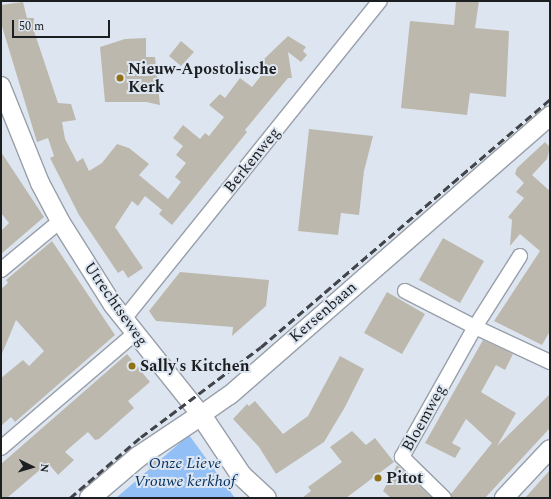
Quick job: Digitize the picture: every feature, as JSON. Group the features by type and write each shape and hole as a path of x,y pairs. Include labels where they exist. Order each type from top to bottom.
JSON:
{"main road":[{"name":"Kersenbaan","path":"90,498 138,458 200,415"},
{"name":"Utrechtseweg","path":"200,415 241,475 266,498"}],"street":[{"name":"Berkenweg","path":"124,319 380,1"},
{"name":"Utrechtseweg","path":"1,86 40,183 60,221 124,319 200,415"},
{"name":"Kersenbaan","path":"200,415 230,395 550,116"},
{"path":"1,270 60,221"},
{"name":"Bloemweg","path":"444,498 402,457 475,327 520,256"},
{"path":"405,291 475,327 550,362"},
{"path":"1,448 135,333"},
{"path":"504,498 549,452"}],"green space":[{"name":"Onze Lieve Vrouwe kerkhof","path":"189,435 235,498 116,498"}],"building":[{"path":"456,1 479,1 475,28 509,31 506,97 470,93 467,115 401,108 410,21 454,25"},
{"path":"23,2 27,18 34,18 33,28 58,103 71,104 76,120 62,122 65,139 77,162 83,158 89,171 102,163 117,144 129,148 149,164 139,175 168,199 181,182 175,177 186,163 176,155 183,146 173,138 183,125 200,139 205,133 209,136 224,117 209,105 220,94 225,98 240,78 252,87 268,67 261,62 288,36 306,47 303,51 307,55 301,62 288,52 292,78 288,78 245,130 247,132 172,225 159,214 162,210 145,196 138,206 132,201 115,227 143,268 128,278 123,270 118,273 79,215 50,158 54,156 48,138 37,142 1,23 1,5"},
{"name":"Nieuw-Apostolische Kerk","path":"146,38 146,57 155,57 160,105 146,102 105,102 100,47 125,39"},
{"path":"181,41 194,52 181,66 169,56"},
{"path":"309,129 373,136 364,171 359,215 341,213 338,235 298,231"},
{"path":"545,142 550,147 547,159 532,175 550,191 550,331 542,345 494,321 540,251 520,234 510,246 512,220 508,217 524,198 516,192 524,183 515,174 517,168"},
{"path":"1,152 44,217 1,254 1,231 9,223 1,213"},
{"path":"443,238 484,261 460,303 419,280"},
{"path":"52,241 115,335 15,422 11,417 1,426 1,378 23,360 29,366 44,351 16,320 1,356 1,289 8,283 6,280"},
{"path":"180,272 269,280 266,306 232,336 233,327 156,321 149,311"},
{"path":"387,292 425,314 402,354 364,333"},
{"path":"483,340 513,354 505,370 496,365 481,392 516,413 497,446 550,394 550,428 485,498 452,498 451,494 492,443 466,419 452,443 461,448 455,458 425,443"},
{"path":"127,354 150,382 128,401 134,408 99,439 95,440 88,432 74,444 65,452 74,460 58,475 48,463 7,498 1,498 1,464"},
{"path":"340,356 364,369 345,407 324,442 276,474 259,447 233,419 247,404 249,406 255,401 283,434 308,416"},
{"path":"352,431 366,445 375,438 394,462 346,498 302,498 311,491 308,487 342,462 330,447"},
{"path":"156,459 160,465 151,471 147,465"},
{"path":"397,465 432,498 391,498 383,491"},
{"path":"550,470 550,498 525,498 533,489"}],"railway":[{"path":"70,498 141,437 261,347 550,99"}],"place":[{"name":"Nieuw-Apostolische Kerk","path":"120,78"},
{"name":"Sally's Kitchen","path":"132,366"},
{"name":"Pitot","path":"378,478"}]}
